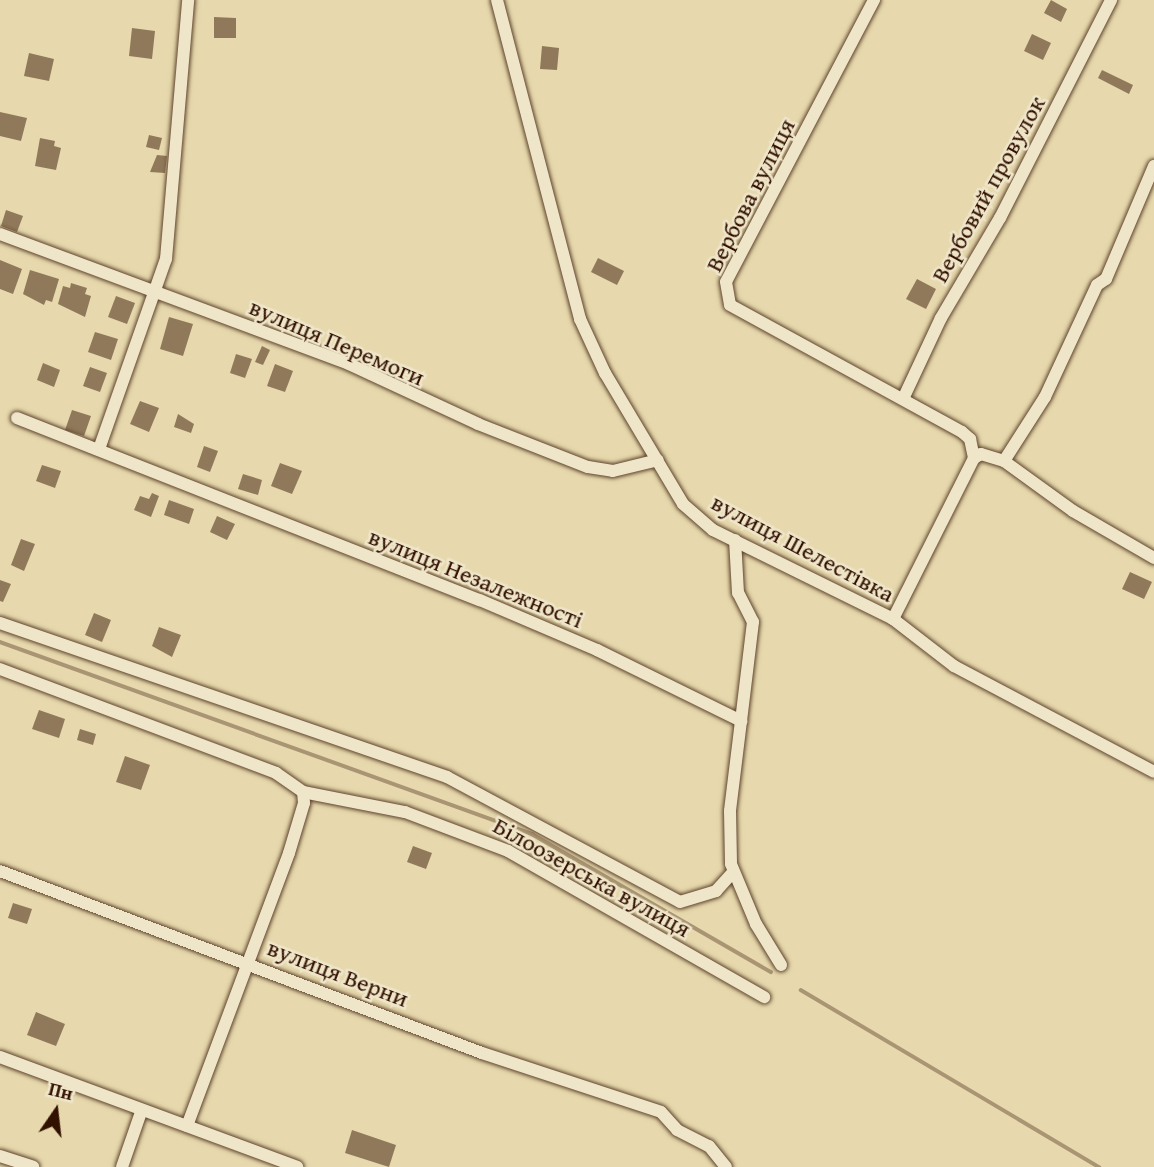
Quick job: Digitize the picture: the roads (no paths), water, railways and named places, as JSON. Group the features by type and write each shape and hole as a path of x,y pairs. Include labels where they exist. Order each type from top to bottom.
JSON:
{"street":[{"path":"99,449 157,291 166,258 188,0"},
{"name":"вулиця Шелестівка","path":"497,0 580,319 605,373 683,504 713,530 893,619 954,666 1154,772"},
{"name":"Вербова вулиця","path":"874,0 726,282 725,294 738,311 903,399 970,439 974,458"},
{"name":"Вербовий провулок","path":"903,399 941,318 1000,218 1111,0"},
{"path":"1004,461 1045,397 1097,285 1106,279 1154,166"},
{"name":"вулиця Перемоги","path":"0,234 349,364 454,414 588,467 613,471 659,460"},
{"name":"вулиця Незалежності","path":"17,418 597,650 741,721"},
{"path":"893,619 974,458 981,454 1004,461 1073,511 1154,558"},
{"path":"735,540 738,593 753,622 730,811 733,872 781,965"},
{"name":"Білоозерська вулиця","path":"0,623 447,778 680,902 716,891 733,872"},
{"name":"Білоозерська вулиця","path":"0,669 276,773 303,792 405,812 508,851 764,997"},
{"path":"187,1126 250,962 304,803 303,792"},
{"name":"вулиця Верни","path":"0,871 250,962 482,1053 661,1112 677,1130 709,1146 726,1167"},
{"path":"0,1057 141,1112 297,1167"},
{"path":"122,1167 141,1112"},
{"path":"0,1156 33,1167"}],"waterway":[{"path":"0,642 532,834 771,972"},
{"path":"801,990 1099,1167"}]}
